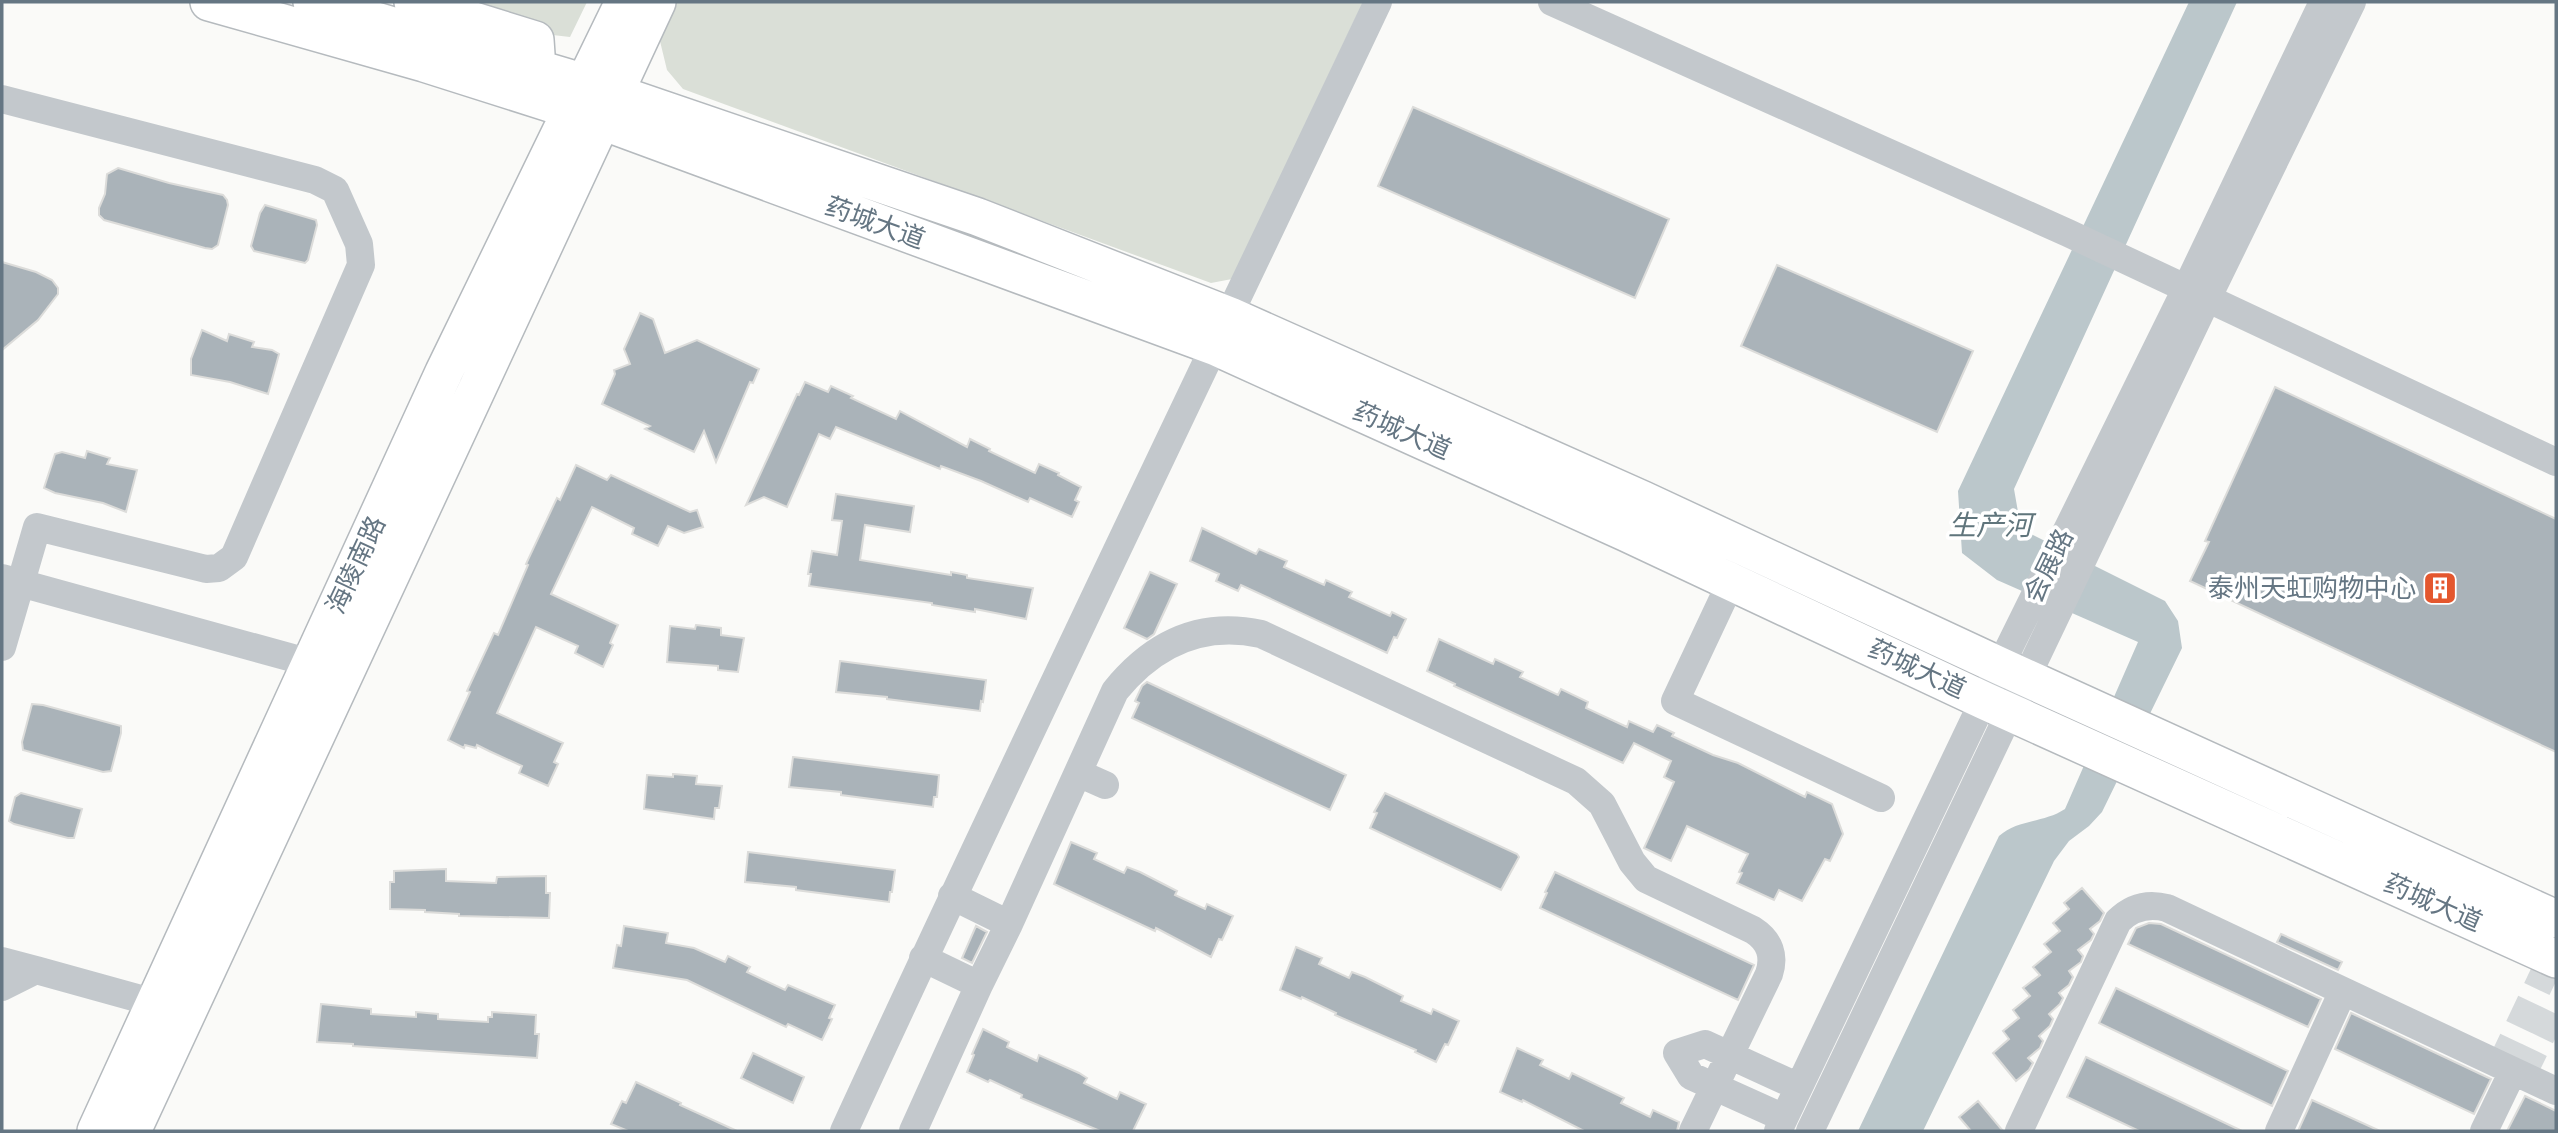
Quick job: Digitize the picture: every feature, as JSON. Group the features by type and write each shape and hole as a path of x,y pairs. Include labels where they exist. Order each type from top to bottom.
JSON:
{"main road":[{"name":"药城大道","path":"209,2 424,63 592,102 1223,332 1643,500 2556,919"},
{"name":"药城大道","path":"312,2 537,69 592,102"},
{"path":"413,2 535,40 537,69"},
{"name":"海陵南路","path":"132,1131 346,671 592,102 624,2"},
{"name":"海陵南路","path":"96,1131 444,372 592,102 657,2"},
{"name":"药城大道","path":"1223,332 1731,582 1998,707 2556,959"}],"street":[{"path":"844,1131 952,895 1223,332 1378,2"},
{"path":"1552,2 2068,233 2556,462"},
{"name":"会展路","path":"2197,294 2323,2"},
{"name":"会展路","path":"1810,1131 2014,671 2197,294 2353,2"},
{"path":"2,99 315,180 335,190 359,244 361,265 234,557 228,563 213,569 200,568 37,527 11,580 2,647"},
{"path":"11,580 310,664 346,671"},
{"path":"1731,582 1675,701 1881,798"},
{"path":"912,1131 1115,691 1144,661 1179,640 1199,634 1240,630 1261,635 1576,781 1602,804 1632,862 1646,879 1760,934 1769,947 1772,965 1693,1131"},
{"name":"会展路","path":"1781,1125 1998,707"},
{"path":"1078,773 1105,785"},
{"path":"952,895 1009,923"},
{"path":"2019,1131 2119,921 2137,908 2157,905 2556,1091"},
{"path":"923,958 979,985"},
{"path":"2,961 155,1003"},
{"path":"2,987 36,970"},
{"path":"2279,1131 2343,991"},
{"path":"1781,1125 1715,1086 1691,1076 1677,1053 1705,1044 1799,1087"},
{"path":"2484,1131 2513,1071"}],"shaded area":[{"path":"424,2 587,2 570,37 518,31"},
{"path":"676,2 1363,2 1232,279 1211,283 683,89 667,70 659,37"}],"water":[{"name":"生产河","path":"2189,2 2237,2 2014,489 2021,529 2165,601 2178,621 2182,648 2102,812 2069,841 2054,861 1923,1131 1858,1131 1999,836 2014,827 2065,809 2138,642 1997,580 1962,553 1958,491"}],"building":[{"path":"1413,107 1669,219 1635,298 1378,186"},
{"path":"118,168 223,195 228,205 218,245 212,249 205,248 104,220 99,215 99,208 105,194 107,174"},
{"path":"265,205 316,220 317,225 305,263 254,251 251,246 260,213"},
{"path":"2,262 36,272 52,280 58,288 58,294 38,320 2,350"},
{"path":"1777,265 1973,351 1937,432 1741,346"},
{"path":"640,313 653,319 665,353 697,340 759,369 753,383 750,382 716,462 704,431 694,452 645,429 650,426 602,404 615,374 614,370 630,364 624,349"},
{"path":"202,330 227,341 229,334 254,342 252,347 272,350 279,354 268,394 230,382 191,375 191,359"},
{"path":"805,382 828,392 831,386 896,419 900,411 967,447 970,439 1035,473 1039,464 1059,473 1058,475 1081,487 1075,500 1079,502 1072,517 1030,498 1028,502 981,481 941,466 940,469 836,427 830,439 819,434 787,507 764,497 746,505"},
{"name":"泰州天虹购物中心","path":"2275,387 2556,519 2556,752 2190,581 2209,542 2205,541"},
{"path":"87,451 110,458 107,464 137,470 126,512 103,503 55,493 44,488 55,454 62,452 85,458"},
{"path":"576,465 607,480 611,475 690,512 697,510 703,527 684,533 668,526 658,546 632,534 634,528 592,507 551,594 618,625 603,667 575,653 578,646 536,627 497,713 563,743 554,762 558,764 548,786 519,773 522,766 477,745 476,748 465,745 464,748 448,740 494,633 498,635 528,565 526,564"},
{"path":"836,494 914,506 910,532 865,525 860,560 951,575 951,572 967,575 967,578 1033,588 1026,619 975,609 975,612 932,603 809,586 812,551 837,555 842,521 832,520"},
{"path":"1202,528 1256,554 1259,549 1287,561 1284,567 1324,585 1326,580 1352,592 1349,597 1390,616 1392,612 1406,619 1397,638 1394,637 1387,653 1241,585 1238,591 1216,581 1219,574 1190,561"},
{"path":"1150,572 1177,584 1154,634 1147,639 1124,628"},
{"path":"696,625 721,628 721,635 744,638 738,672 718,670 718,666 667,662 670,626 695,629"},
{"path":"1439,639 1493,664 1495,659 1523,672 1520,677 1558,695 1561,689 1588,702 1586,708 1627,727 1629,721 1653,732 1657,725 1674,733 1672,736 1738,763 1805,797 1807,792 1832,804 1843,834 1830,861 1825,859 1802,901 1779,890 1774,900 1737,883 1748,854 1687,826 1671,861 1644,848 1674,782 1664,777 1671,761 1634,743 1623,763 1454,686 1455,684 1427,671"},
{"path":"840,661 986,680 983,702 981,701 980,711 836,692"},
{"path":"1147,682 1346,775 1330,810 1132,718 1139,703 1135,701"},
{"path":"32,704 121,726 111,771 103,772 23,750 22,742"},
{"path":"793,757 939,775 937,797 934,797 933,807 841,795 841,792 789,787"},
{"path":"673,774 697,776 696,784 722,786 719,808 715,808 714,819 644,809 647,775 673,777"},
{"path":"21,793 82,809 74,838 9,821 15,797"},
{"path":"1385,793 1517,854 1519,857 1501,890 1370,828 1377,813 1374,812"},
{"path":"1071,842 1097,853 1094,859 1124,873 1127,867 1140,872 1177,891 1175,895 1205,909 1207,904 1233,916 1211,957 1156,928 1155,931 1054,884"},
{"path":"748,852 895,870 889,902 745,882"},
{"path":"446,869 446,881 496,883 497,877 546,876 546,893 550,893 549,918 459,916 425,910 390,909 390,882 394,882 394,871"},
{"path":"1555,872 1754,965 1738,1000 1540,908"},
{"path":"2082,888 2104,913 2100,921 2090,929 2094,934 2091,940 2078,950 2083,956 2081,962 2069,971 2073,977 2069,985 2059,993 2063,998 2060,1004 2049,1014 2053,1019 2050,1026 2039,1036 2043,1041 2040,1048 2028,1058 2033,1063 2016,1081 1993,1053 2009,1039 2003,1031 2019,1018 2013,1010 2030,996 2023,988 2040,975 2033,967 2051,952 2044,944 2060,931 2053,923 2069,909 2064,903"},
{"path":"2149,923 2161,924 2321,999 2308,1027 2128,944 2136,928"},
{"path":"624,926 668,933 666,943 694,948 725,962 728,956 750,967 747,972 785,990 788,985 835,1005 822,1040 788,1024 786,1027 687,980 613,968 617,945 621,946"},
{"path":"976,926 987,932 972,963 962,958"},
{"path":"2281,934 2342,962 2338,970 2277,942"},
{"path":"1296,947 1322,958 1319,964 1349,978 1352,972 1365,977 1403,996 1401,1001 1431,1014 1433,1009 1459,1021 1448,1045 1445,1044 1436,1062 1302,997 1301,999 1280,990"},
{"path":"2116,988 2288,1071 2272,1106 2099,1023"},
{"path":"321,1004 371,1009 371,1014 416,1017 416,1012 438,1014 438,1019 488,1022 492,1012 536,1015 535,1034 539,1034 537,1058 317,1042"},
{"path":"2351,1013 2491,1079 2474,1114 2335,1049"},
{"path":"983,1029 1009,1042 1007,1047 1037,1061 1039,1055 1079,1073 1087,1078 1084,1083 1117,1099 1120,1092 1146,1104 1133,1131 1100,1131 967,1072"},
{"path":"1517,1048 1543,1060 1540,1065 1569,1079 1572,1073 1624,1098 1621,1103 1650,1117 1653,1110 1679,1122 1677,1131 1584,1131 1523,1100 1522,1102 1500,1092"},
{"path":"753,1053 804,1077 793,1103 741,1078"},
{"path":"2086,1057 2242,1131 2139,1131 2067,1097"},
{"path":"636,1082 737,1131 628,1131 611,1124 622,1101 626,1103"},
{"path":"2525,1096 2556,1111 2556,1131 2507,1131"},
{"path":"2312,1100 2380,1131 2298,1131"},
{"path":"1978,1101 2003,1131 1971,1131 1959,1117"}],"tunnel":[{"path":"2501,1065 2552,957"},
{"path":"2522,1075 2556,1005"}],"place":[{"name":"泰州天虹购物中心","path":"2440,588"}]}
